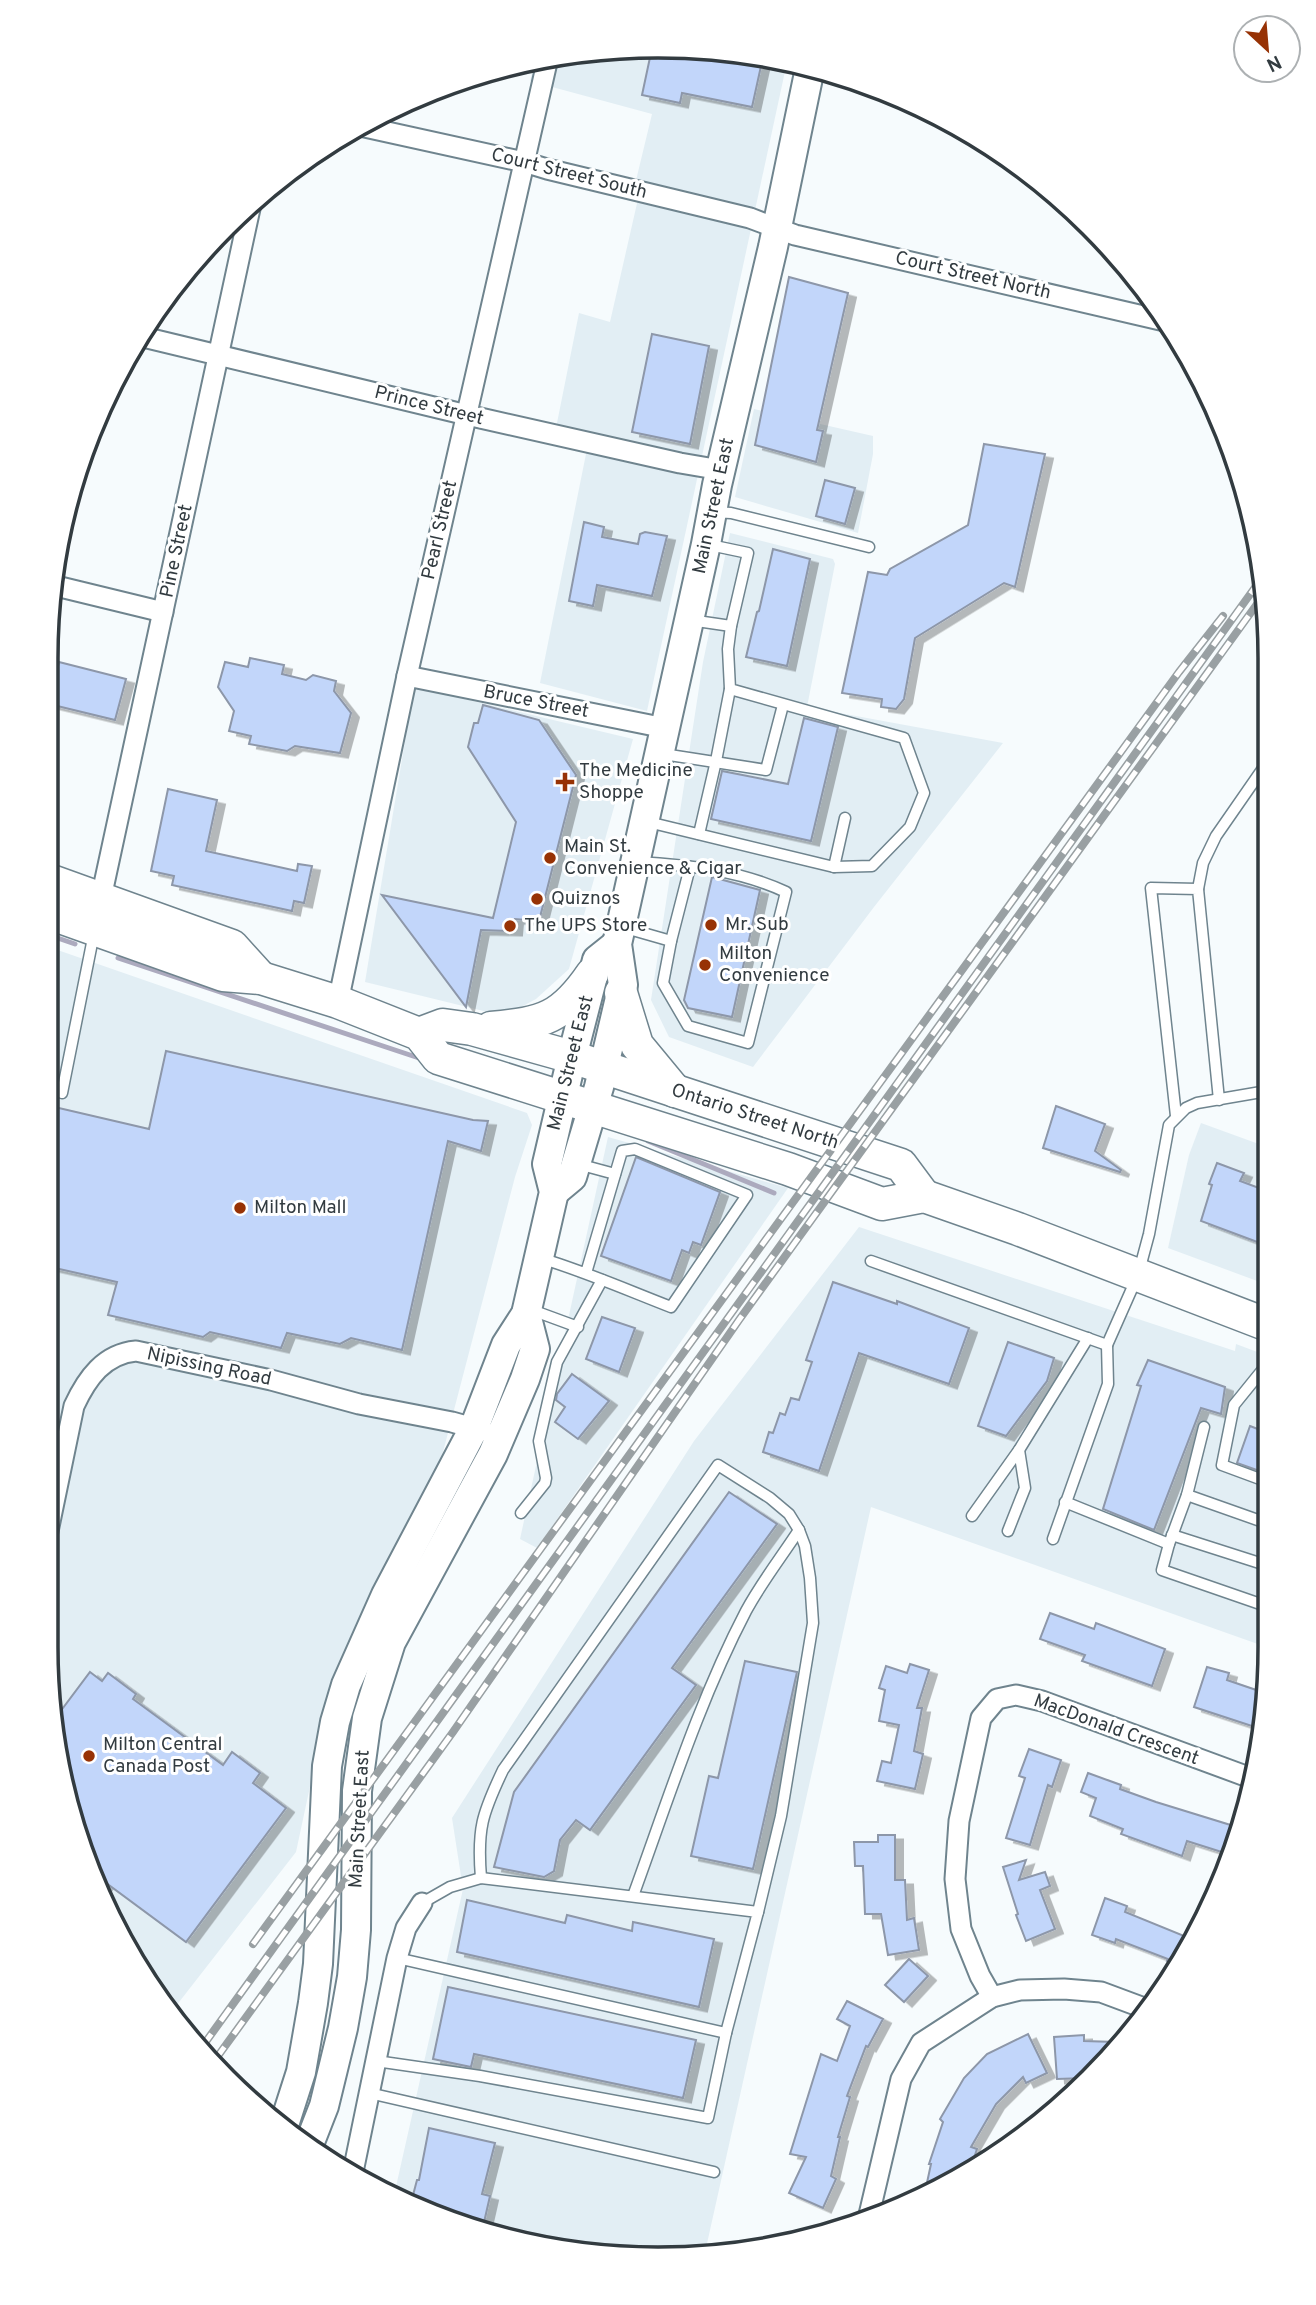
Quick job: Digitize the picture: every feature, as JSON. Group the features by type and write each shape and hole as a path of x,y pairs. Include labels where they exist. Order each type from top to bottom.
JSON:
{"main road":[{"name":"Main Street East","path":"554,1192 572,1177 593,1107 623,985 619,936 808,77"},
{"path":"58,886 98,913 223,975 261,978 338,1002 419,1034 443,1025 472,1029 526,1025 553,1016 576,998 593,974"},
{"path":"58,912 98,913"},
{"name":"Main Street East","path":"286,2118 301,2072 318,1964 326,1787 335,1722 346,1685 386,1595 474,1428 506,1345 527,1312 554,1192 547,1164 572,1057 597,960 619,936"},
{"path":"621,993 637,1045 675,1091"},
{"name":"Ontario Street North","path":"472,1029 572,1057 901,1166 924,1196"},
{"name":"Ontario Street North","path":"419,1034 438,1058 788,1170 882,1204 924,1196 1017,1228 1258,1321"},
{"name":"Main Street East","path":"312,2136 327,2093 344,2028 352,1977 356,1930 357,1791 367,1718 391,1642 502,1436 525,1379 535,1349 527,1312"}],"street":[{"name":"Pearl Street","path":"338,1002 407,676 546,68"},
{"name":"Court Street South","path":"375,129 524,162 750,219 776,229"},
{"name":"Pine Street","path":"98,913 247,221"},
{"name":"Court Street North","path":"776,229 1152,318"},
{"name":"Prince Street","path":"150,339 467,415 720,470"},
{"path":"62,587 163,612"},
{"name":"Bruce Street","path":"407,676 662,741"},
{"name":"Nipissing Road","path":"58,1483 74,1406 83,1387 94,1373 114,1356 125,1352 136,1351 271,1380 359,1404 502,1436"},
{"name":"MacDonald Crescent","path":"992,1997 961,1929 955,1879 960,1821 981,1718 997,1699 1016,1695 1042,1700 1244,1775"},
{"path":"354,2165 397,1958 406,1928 422,1903"},
{"path":"871,2208 901,2079 921,2043 992,1997 1020,1990 1101,1992 1138,2006"}],"lane":[{"path":"711,512 731,513 869,547"},
{"path":"699,834 730,689 728,649 748,553 706,544"},
{"path":"689,620 732,626"},
{"path":"644,821 834,867 872,866 910,827 924,793 904,738 730,689"},
{"path":"662,741 716,761 766,770 783,705"},
{"path":"1219,1100 1198,889 1203,863 1216,836 1258,776"},
{"path":"834,867 845,818"},
{"path":"635,862 713,869 761,880 786,892 748,1044 688,1026 663,983 690,867"},
{"path":"1176,1116 1151,888 1198,889"},
{"path":"62,1093 98,913"},
{"path":"619,936 671,941"},
{"path":"1053,1539 1108,1384 1107,1345 1138,1275 1149,1234 1169,1125 1186,1108 1198,1103 1258,1093"},
{"path":"539,1258 586,1273 671,1307 747,1195 635,1149 622,1151 586,1273"},
{"path":"576,1164 615,1174"},
{"path":"872,1261 1107,1345"},
{"path":"521,1513 545,1483 546,1471 539,1441 558,1362 603,1280"},
{"path":"527,1312 578,1327"},
{"path":"972,1516 1019,1450 1088,1338"},
{"path":"1258,1375 1234,1405 1222,1465 1258,1478"},
{"path":"1204,1427 1187,1495 1170,1539 1162,1570 1258,1603"},
{"path":"1008,1531 1025,1488 1019,1450"},
{"path":"376,2061 480,2076 708,2118 726,2033 781,1816 813,1623 808,1567 799,1530 789,1514 770,1498 718,1465 503,1770 485,1807 480,1832 481,1878"},
{"path":"1187,1495 1258,1520"},
{"path":"1065,1502 1170,1539 1258,1563"},
{"path":"634,1896 691,1738 727,1648 748,1607 799,1530"},
{"path":"422,1903 450,1887 481,1878 758,1912"},
{"path":"397,1958 726,2033"},
{"path":"369,2093 714,2172"}],"shaded area":[{"path":"619,59 697,59 785,71 647,711 540,683 587,449 553,443 579,313 610,322 638,199 632,197 652,114 530,81 532,71"},
{"path":"754,409 873,436 873,454 858,533 735,497"},
{"path":"730,533 833,559 835,564 807,707 1003,743 753,1067 669,1037 651,1000 703,662"},
{"path":"414,687 633,739 569,969 536,999 504,1016 365,982"},
{"name":"Milton Mall","path":"58,950 527,1113 532,1125 515,1177 438,1471 330,1693 296,1852 177,2005 138,1947 120,1912 103,1877 78,1802 63,1725 58,1647"},
{"path":"1201,1123 1258,1144 1258,1281 1168,1248 1189,1155"},
{"path":"608,1137 788,1188 537,1548 520,1539"},
{"path":"859,1227 1235,1351 1236,1344 1258,1352 1258,1644 871,1507 707,2245 619,2246 541,2236 465,2215 428,2202 396,2186 463,1889 452,1818 694,1441"}],"building":[{"path":"650,58 697,59 761,67 752,107 682,93 680,103 642,95"},
{"path":"789,277 848,293 817,430 823,431 816,462 755,445"},
{"path":"652,334 709,346 690,444 632,432"},
{"path":"984,444 1045,454 1015,587 1004,583 915,638 904,699 896,709 881,707 882,699 842,693 868,572 887,575 890,569 968,525"},
{"path":"825,480 855,488 845,524 816,516"},
{"path":"584,522 604,527 602,537 638,544 640,534 645,532 667,536 652,596 597,585 593,606 569,601"},
{"path":"773,549 810,559 787,666 746,657"},
{"path":"250,658 284,665 282,674 306,680 313,675 336,681 334,691 351,713 340,753 295,746 287,751 249,744 251,736 229,731 234,711 218,687 225,662 248,667"},
{"path":"59,662 126,679 115,720 58,706"},
{"path":"483,705 539,720 576,775 539,921 530,918 515,919 514,931 481,930 466,1007 382,895 493,918 516,822 468,747 474,723 478,723"},
{"path":"804,718 838,727 811,841 711,819 722,771 788,784"},
{"path":"168,789 217,800 206,851 297,871 298,864 312,866 304,903 294,901 292,911 172,885 174,876 151,871"},
{"path":"712,877 760,890 732,1017 688,1008 684,1000"},
{"name":"Milton Mall","path":"166,1051 473,1120 488,1121 481,1151 448,1141 402,1350 351,1338 340,1344 287,1333 281,1348 210,1332 203,1337 108,1315 117,1282 58,1269 58,1108 149,1129"},
{"path":"1056,1106 1105,1124 1095,1151 1121,1170 1120,1172 1043,1148"},
{"path":"636,1157 720,1192 701,1245 693,1242 689,1253 682,1250 671,1281 601,1256"},
{"path":"1217,1163 1244,1173 1240,1181 1258,1188 1258,1242 1201,1221 1212,1185 1209,1184"},
{"path":"833,1282 897,1304 897,1301 969,1328 949,1384 859,1353 819,1471 763,1452 769,1432 773,1433 780,1413 785,1415 791,1398 799,1400 812,1362 806,1360"},
{"path":"602,1317 635,1328 619,1372 586,1359"},
{"path":"1008,1342 1054,1358 1047,1381 1006,1436 978,1426"},
{"path":"1148,1360 1225,1387 1221,1414 1201,1408 1154,1530 1103,1509 1141,1386 1137,1385"},
{"path":"572,1374 609,1401 578,1439 555,1422 565,1407 556,1400 557,1394"},
{"path":"1250,1426 1258,1429 1258,1470 1237,1463"},
{"path":"729,1492 777,1524 672,1668 696,1685 590,1830 576,1820 560,1840 554,1871 544,1877 494,1867 514,1792"},
{"path":"1050,1613 1094,1629 1096,1623 1165,1649 1152,1686 1082,1661 1085,1655 1040,1639"},
{"path":"745,1661 797,1672 753,1869 691,1856 709,1776 718,1778"},
{"path":"910,1664 929,1670 917,1708 922,1708 914,1751 923,1754 915,1789 877,1781 882,1761 891,1763 899,1725 879,1721 885,1690 879,1688 886,1666 907,1673"},
{"path":"1207,1667 1229,1673 1227,1680 1257,1690 1253,1726 1194,1707"},
{"path":"90,1672 102,1681 108,1673 136,1694 133,1699 223,1765 232,1752 260,1773 253,1783 286,1808 186,1942 106,1883 78,1802 69,1764 61,1710"},
{"path":"1029,1749 1061,1760 1052,1787 1048,1785 1030,1845 1006,1838 1025,1778 1019,1776"},
{"path":"1088,1773 1121,1785 1120,1789 1231,1825 1222,1852 1187,1841 1182,1856 1121,1834 1123,1829 1090,1816 1096,1798 1081,1792"},
{"path":"878,1835 895,1835 895,1880 905,1880 907,1920 914,1918 919,1950 888,1955 881,1914 865,1914 863,1866 855,1866 854,1842 878,1842"},
{"path":"1026,1860 1019,1880 1045,1872 1050,1886 1040,1890 1055,1929 1026,1941 1003,1867"},
{"path":"1105,1898 1127,1906 1125,1912 1184,1936 1169,1962 1116,1939 1115,1943 1092,1935"},
{"path":"467,1900 565,1923 567,1915 632,1931 633,1922 714,1939 699,2007 457,1952"},
{"path":"909,1959 928,1976 904,2002 885,1985"},
{"path":"448,1987 696,2040 683,2098 474,2054 471,2067 433,2059"},
{"path":"847,2001 883,2019 868,2047 866,2046 847,2096 850,2097 838,2137 831,2176 836,2179 823,2208 789,2193 806,2157 790,2154 821,2054 837,2061 850,2026 837,2019"},
{"path":"1028,2034 1047,2073 1026,2083 1023,2077 996,2104 971,2147 977,2149 974,2156 927,2183 929,2164 943,2122 940,2119 964,2078 987,2054"},
{"path":"1084,2035 1084,2041 1110,2042 1074,2078 1057,2079 1054,2037"},
{"path":"429,2128 495,2143 482,2194 490,2196 484,2221 413,2195 419,2180"}],"waterway":[{"path":"58,938 75,944"},
{"path":"118,958 422,1059"},
{"path":"648,1141 774,1193"}],"railway":[{"path":"206,2042 1254,589"},
{"path":"219,2055 453,1732 739,1320 1256,606"},
{"path":"253,1944 1179,672 1223,616"}],"place":[{"name":"The Medicine Shoppe","path":"565,782"},
{"name":"Main St. Convenience & Cigar","path":"550,858"},
{"name":"Quiznos","path":"537,899"},
{"name":"Mr. Sub","path":"711,925"},
{"name":"The UPS Store","path":"510,926"},
{"name":"Milton Convenience","path":"705,965"},
{"name":"Milton Mall","path":"240,1208"},
{"name":"Milton Central Canada Post","path":"89,1756"}]}
